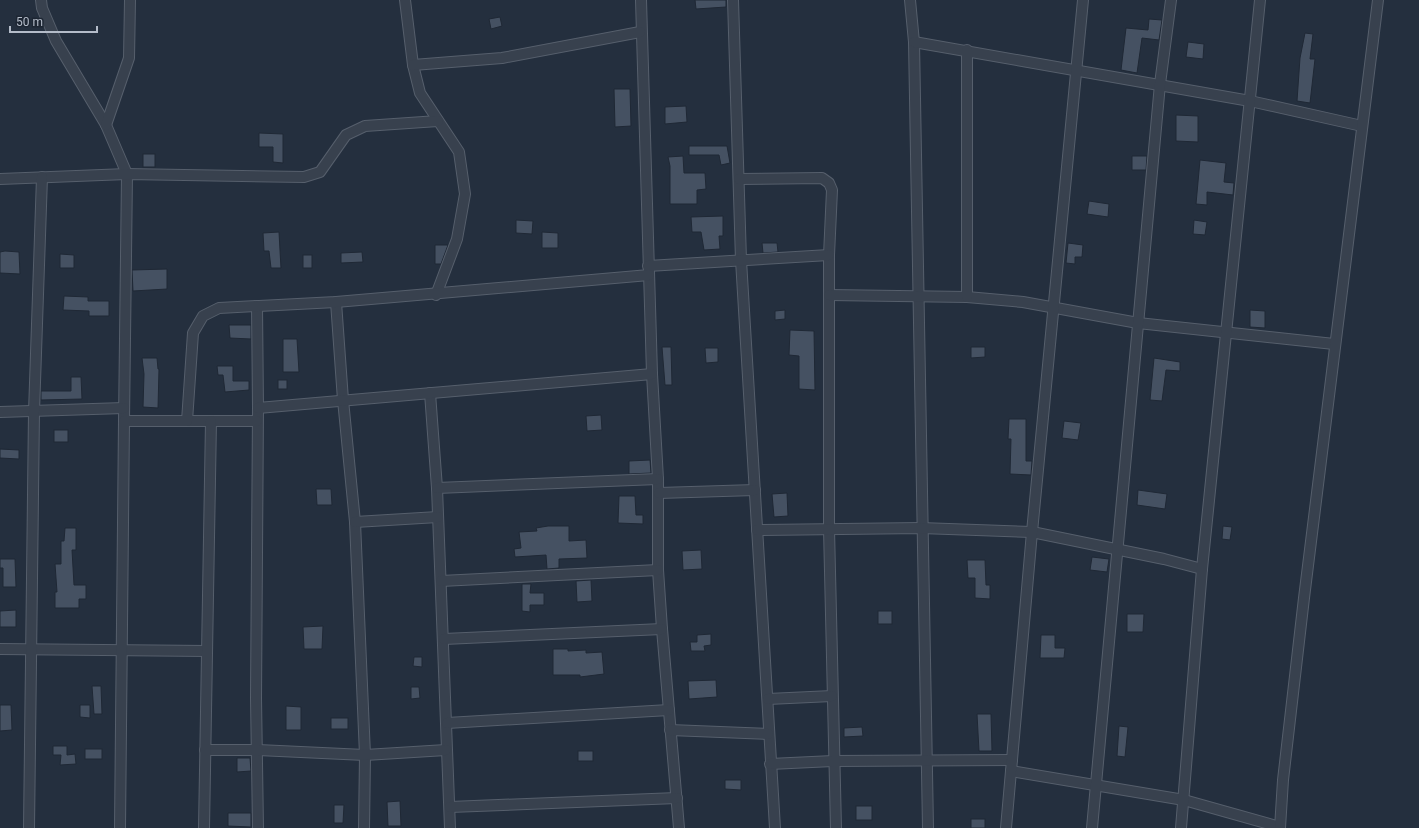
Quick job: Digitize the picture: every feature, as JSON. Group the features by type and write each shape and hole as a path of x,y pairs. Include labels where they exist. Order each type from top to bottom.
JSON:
{"street":[{"path":"41,0 42,8 56,41 106,125 126,174 120,828"},
{"path":"106,125 129,58 130,0"},
{"path":"405,0 413,65 420,93 459,152 465,194 457,239 436,295"},
{"path":"641,0 640,32 652,374 659,493 658,570 679,828"},
{"path":"733,0 741,260 768,699 768,734 775,828"},
{"path":"910,0 914,42 920,297 921,528 928,828"},
{"path":"1006,828 1075,69 1083,0"},
{"path":"1092,828 1116,550 1160,84 1171,0"},
{"path":"1180,828 1184,800 1202,569 1260,0"},
{"path":"1011,771 1184,800 1280,828 1283,780 1334,344 1378,0"},
{"path":"413,65 502,58 640,32"},
{"path":"914,42 1160,84 1250,101 1362,126"},
{"path":"967,50 967,297"},
{"path":"0,179 126,174 304,177 320,172 346,135 365,126 438,120"},
{"path":"30,828 34,412 42,177"},
{"path":"739,179 822,178 829,183 832,190 829,255 829,529 833,761 836,828"},
{"path":"187,421 193,333 203,316 219,308 436,295 741,260 829,255"},
{"path":"829,295 967,297 1022,302 1138,324 1334,344"},
{"path":"336,302 343,400 355,522 364,755 364,828"},
{"path":"257,306 258,408 256,698 258,828"},
{"path":"258,408 652,374"},
{"path":"430,393 437,488 444,639 446,750 450,828"},
{"path":"0,412 124,408"},
{"path":"124,421 257,421"},
{"path":"204,828 211,421"},
{"path":"437,488 658,479"},
{"path":"659,493 755,490"},
{"path":"355,522 438,517"},
{"path":"757,530 921,528 1032,532 1202,569"},
{"path":"441,581 658,570"},
{"path":"444,639 662,629"},
{"path":"0,649 207,651"},
{"path":"768,699 832,696"},
{"path":"446,723 669,710"},
{"path":"670,730 768,734"},
{"path":"205,750 258,750 364,755 446,750"},
{"path":"770,764 833,761 1012,760"},
{"path":"450,807 677,798"}],"building":[{"path":"695,0 726,0 726,7 696,9"},
{"path":"500,17 502,26 491,29 489,19"},
{"path":"1149,19 1162,20 1159,40 1142,38 1137,73 1121,70 1126,28 1148,30"},
{"path":"1305,33 1313,34 1310,59 1315,59 1310,103 1297,101 1300,58"},
{"path":"1188,42 1204,44 1203,59 1186,57"},
{"path":"614,89 630,89 631,126 615,127"},
{"path":"686,106 687,122 665,124 665,107"},
{"path":"1176,115 1198,116 1198,142 1176,141"},
{"path":"259,133 283,134 283,163 273,162 273,147 259,147"},
{"path":"689,146 727,146 730,163 721,165 719,155 689,155"},
{"path":"143,154 155,154 155,167 143,167"},
{"path":"683,156 684,173 705,173 706,189 697,190 697,204 670,204 670,166 668,157"},
{"path":"1132,156 1147,156 1146,170 1132,170"},
{"path":"1200,160 1226,163 1224,182 1234,183 1233,195 1207,192 1207,205 1196,204"},
{"path":"1089,201 1109,204 1108,217 1087,214"},
{"path":"723,216 723,236 719,236 720,249 704,250 701,232 692,232 691,217"},
{"path":"516,220 533,221 532,234 516,233"},
{"path":"1194,220 1207,222 1205,235 1193,234"},
{"path":"279,232 281,268 271,268 269,251 264,251 263,233"},
{"path":"542,232 558,233 558,248 542,248"},
{"path":"762,243 777,243 778,252 763,253"},
{"path":"1068,243 1083,245 1082,257 1075,257 1075,264 1066,263"},
{"path":"435,245 448,245 441,264 435,264"},
{"path":"0,252 19,252 20,274 0,273"},
{"path":"362,252 363,262 341,263 341,253"},
{"path":"60,254 74,255 74,268 60,268"},
{"path":"303,255 312,255 312,268 303,268"},
{"path":"167,269 167,289 133,291 132,270"},
{"path":"64,296 88,297 88,301 109,301 109,316 89,316 89,311 63,310"},
{"path":"785,310 785,319 775,320 775,311"},
{"path":"1250,310 1265,311 1265,328 1250,327"},
{"path":"229,325 251,325 251,339 230,338"},
{"path":"790,330 814,331 815,390 799,389 799,356 789,355"},
{"path":"283,339 297,339 299,372 283,372"},
{"path":"662,347 671,347 672,385 665,385"},
{"path":"971,347 985,347 985,357 971,358"},
{"path":"705,348 718,348 718,362 706,363"},
{"path":"142,358 157,358 159,369 158,408 143,407 144,374"},
{"path":"1154,358 1180,362 1180,371 1166,370 1162,401 1150,400"},
{"path":"217,366 233,366 233,381 249,381 249,390 225,392 223,375 218,375"},
{"path":"71,377 81,377 82,399 41,400 41,391 71,391"},
{"path":"278,380 287,380 287,389 278,389"},
{"path":"601,415 602,430 587,431 586,416"},
{"path":"1009,419 1026,419 1026,461 1032,461 1031,475 1010,474 1011,439 1008,439"},
{"path":"1064,421 1081,423 1078,440 1062,438"},
{"path":"54,430 68,430 68,442 54,442"},
{"path":"0,449 19,450 19,459 0,458"},
{"path":"650,460 651,473 629,474 629,461"},
{"path":"316,489 331,489 332,505 317,505"},
{"path":"1138,490 1167,494 1165,509 1137,505"},
{"path":"787,493 788,516 774,517 772,494"},
{"path":"619,496 635,496 636,515 643,515 643,524 618,523"},
{"path":"548,526 569,526 569,541 586,540 587,558 559,559 559,568 547,569 546,555 515,557 514,549 521,548 519,532 537,531 536,528"},
{"path":"1223,526 1232,527 1230,540 1222,539"},
{"path":"65,528 76,528 76,550 72,550 74,585 86,585 86,599 79,599 79,608 55,608 55,592 57,592 55,564 61,564 61,541 64,541"},
{"path":"701,550 702,569 683,570 682,551"},
{"path":"1092,557 1109,559 1107,572 1090,570"},
{"path":"0,559 15,559 16,587 3,587 3,568 0,568"},
{"path":"967,560 985,560 986,585 990,585 990,599 975,598 975,578 968,578"},
{"path":"591,580 592,601 577,602 576,581"},
{"path":"522,584 531,584 530,593 544,593 544,605 530,605 530,612 522,611"},
{"path":"16,610 16,627 0,627 0,611"},
{"path":"878,611 892,611 892,624 878,624"},
{"path":"1127,614 1144,614 1143,632 1127,632"},
{"path":"323,626 322,649 304,649 303,627"},
{"path":"711,634 711,645 704,646 705,651 691,651 690,642 697,642 697,635"},
{"path":"1041,635 1055,635 1055,648 1065,648 1064,658 1040,658"},
{"path":"553,649 568,649 568,651 586,650 586,653 602,652 604,674 580,677 580,675 553,675"},
{"path":"414,657 422,657 422,667 413,666"},
{"path":"716,680 717,697 689,699 688,681"},
{"path":"92,686 101,686 102,714 94,714"},
{"path":"411,687 419,687 420,698 411,699"},
{"path":"0,705 11,705 12,730 0,731"},
{"path":"80,705 90,705 90,718 80,717"},
{"path":"286,706 301,707 301,730 286,730"},
{"path":"977,714 991,714 992,751 979,751"},
{"path":"331,718 348,718 348,729 331,729"},
{"path":"1119,726 1128,727 1125,757 1117,756"},
{"path":"862,727 863,736 844,737 844,728"},
{"path":"53,746 67,746 67,755 75,754 76,764 60,765 61,755 53,755"},
{"path":"85,749 102,749 102,759 85,759"},
{"path":"578,751 593,751 593,761 578,761"},
{"path":"237,758 250,758 251,771 237,772"},
{"path":"725,780 741,780 741,790 725,789"},
{"path":"400,801 401,826 388,826 387,802"},
{"path":"334,805 344,805 343,823 334,823"},
{"path":"856,806 872,806 872,820 856,820"},
{"path":"228,813 251,813 251,827 228,826"},
{"path":"971,819 985,819 985,828 971,828"}]}
